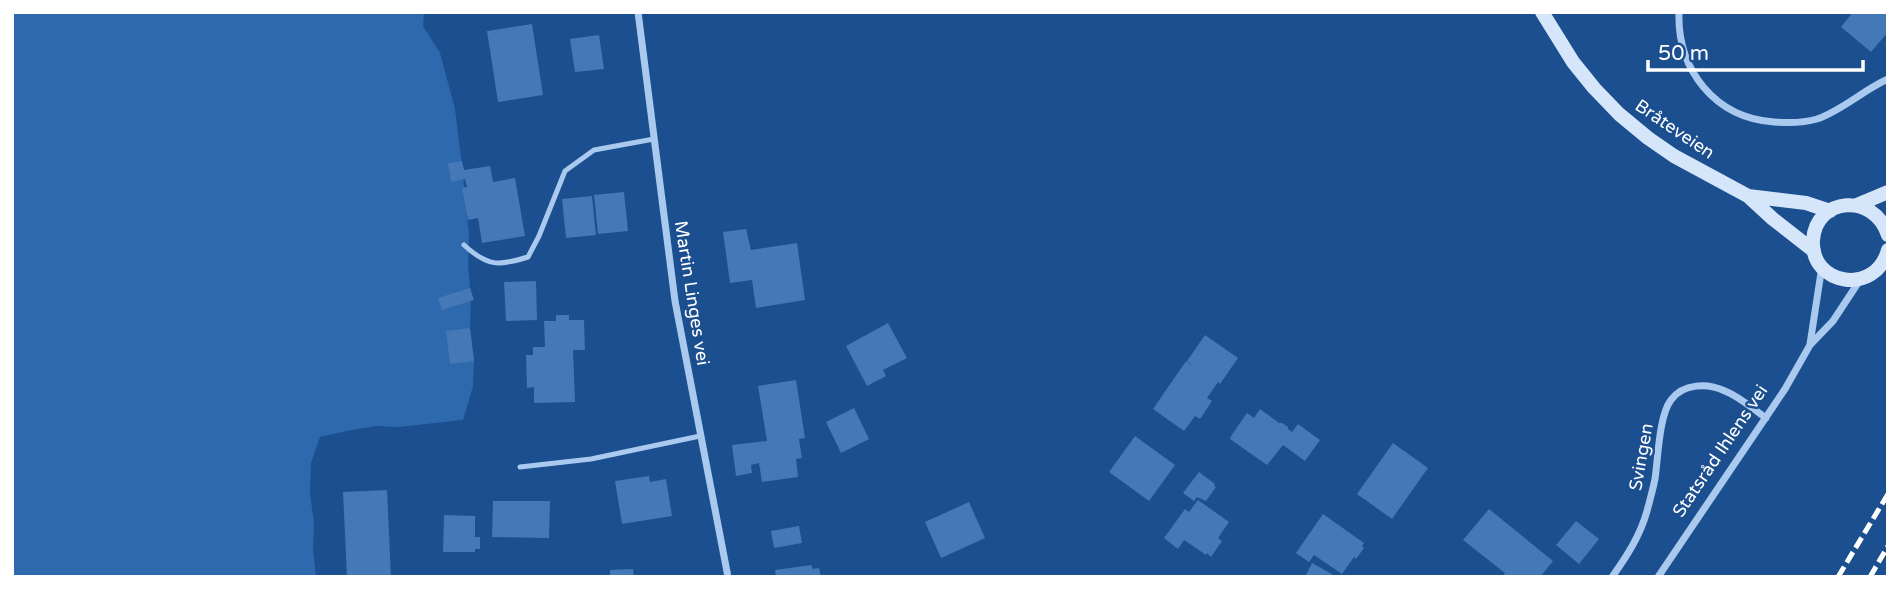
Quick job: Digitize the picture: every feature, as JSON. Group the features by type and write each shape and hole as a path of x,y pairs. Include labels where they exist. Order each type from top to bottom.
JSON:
{"main road":[{"name":"Bråteveien","path":"1542,12 1573,62 1619,114 1674,156 1748,196 1814,251"},
{"path":"1857,205 1888,192"},
{"name":"Bråteveien","path":"1748,196 1806,204 1830,211"},
{"path":"1861,279 1839,279 1829,274 1822,266 1814,251 1813,239 1821,219 1830,211 1847,204 1857,205 1878,216 1888,235"},
{"name":"Statsråd Ihlens vei","path":"1861,279 1872,274 1887,254"}],"street":[{"name":"Martin Linges vei","path":"638,12 675,301 729,577"},
{"path":"1679,12 1678,27 1682,49 1690,68 1713,96 1745,117 1784,123 1816,119 1888,79"},
{"name":"Statsråd Ihlens vei","path":"1810,345 1822,266"},
{"name":"Statsråd Ihlens vei","path":"1658,577 1785,389 1810,345 1833,321 1861,279"},
{"name":"Svingen","path":"1612,577 1641,529 1654,480 1662,425 1670,401 1688,388 1711,386 1725,391 1766,418"}],"lane":[{"path":"464,245 477,258 503,264 528,257 565,171 594,150 654,139"},
{"path":"520,467 591,459 701,436"}],"shaded area":[{"path":"12,12 424,12 423,26 440,53 455,109 469,235 473,386 463,420 398,427 377,426 320,437 311,463 310,493 316,577 12,577"}],"building":[{"path":"1853,12 1888,12 1888,32 1871,52 1841,27"},
{"path":"532,24 543,95 498,102 487,31"},
{"path":"599,35 604,69 575,72 570,39"},
{"path":"462,161 464,170 490,166 493,182 515,178 525,236 482,243 478,218 468,220 462,188 467,187 465,179 451,182 448,163"},
{"path":"624,192 628,231 598,234 594,195"},
{"path":"592,196 596,235 566,238 562,199"},
{"path":"746,229 751,250 797,243 805,300 756,308 752,280 730,283 723,232"},
{"path":"536,281 537,320 506,321 504,282"},
{"path":"470,288 474,300 442,310 438,298"},
{"path":"556,315 569,315 569,320 584,320 585,350 573,350 575,402 534,403 534,387 527,388 526,355 533,355 533,347 545,347 544,321 556,321"},
{"path":"888,323 907,358 883,370 886,376 867,386 846,346"},
{"path":"470,328 474,361 450,364 446,331"},
{"path":"1205,335 1238,358 1207,398 1212,401 1200,419 1195,416 1184,431 1153,409 1186,361 1195,368 1187,361"},
{"path":"796,380 805,438 799,439 802,458 796,459 798,477 762,482 759,463 751,465 752,473 736,476 732,445 767,441 758,386"},
{"path":"854,408 869,439 841,453 826,422"},
{"path":"1260,409 1292,432 1298,424 1320,440 1305,461 1283,445 1267,465 1230,439 1247,413 1254,418"},
{"path":"1135,436 1175,465 1149,501 1109,472"},
{"path":"1393,443 1428,468 1392,519 1357,494"},
{"path":"1199,472 1216,487 1206,501 1197,497 1194,501 1183,493"},
{"path":"649,476 650,482 666,479 672,516 622,524 615,481"},
{"path":"387,490 391,577 347,577 343,492"},
{"path":"1198,500 1229,522 1218,538 1222,541 1211,557 1184,540 1178,549 1164,538 1185,509 1189,512"},
{"path":"493,501 550,501 549,538 492,537"},
{"path":"969,502 985,538 941,558 925,522"},
{"path":"1489,509 1553,561 1540,577 1502,577 1505,573 1463,540"},
{"path":"1323,514 1364,543 1364,548 1342,574 1314,555 1309,562 1296,553"},
{"path":"444,515 475,516 475,537 480,537 480,549 475,549 475,552 443,552"},
{"path":"1576,521 1599,539 1579,564 1556,545"},
{"path":"799,526 802,543 774,548 771,531"},
{"path":"1312,563 1337,577 1305,577"},
{"path":"812,565 812,569 819,568 821,577 776,577 775,570"},
{"path":"633,569 634,577 610,577 610,570"}],"railway":[{"path":"1838,577 1888,494"},
{"path":"1870,577 1888,546"}]}
